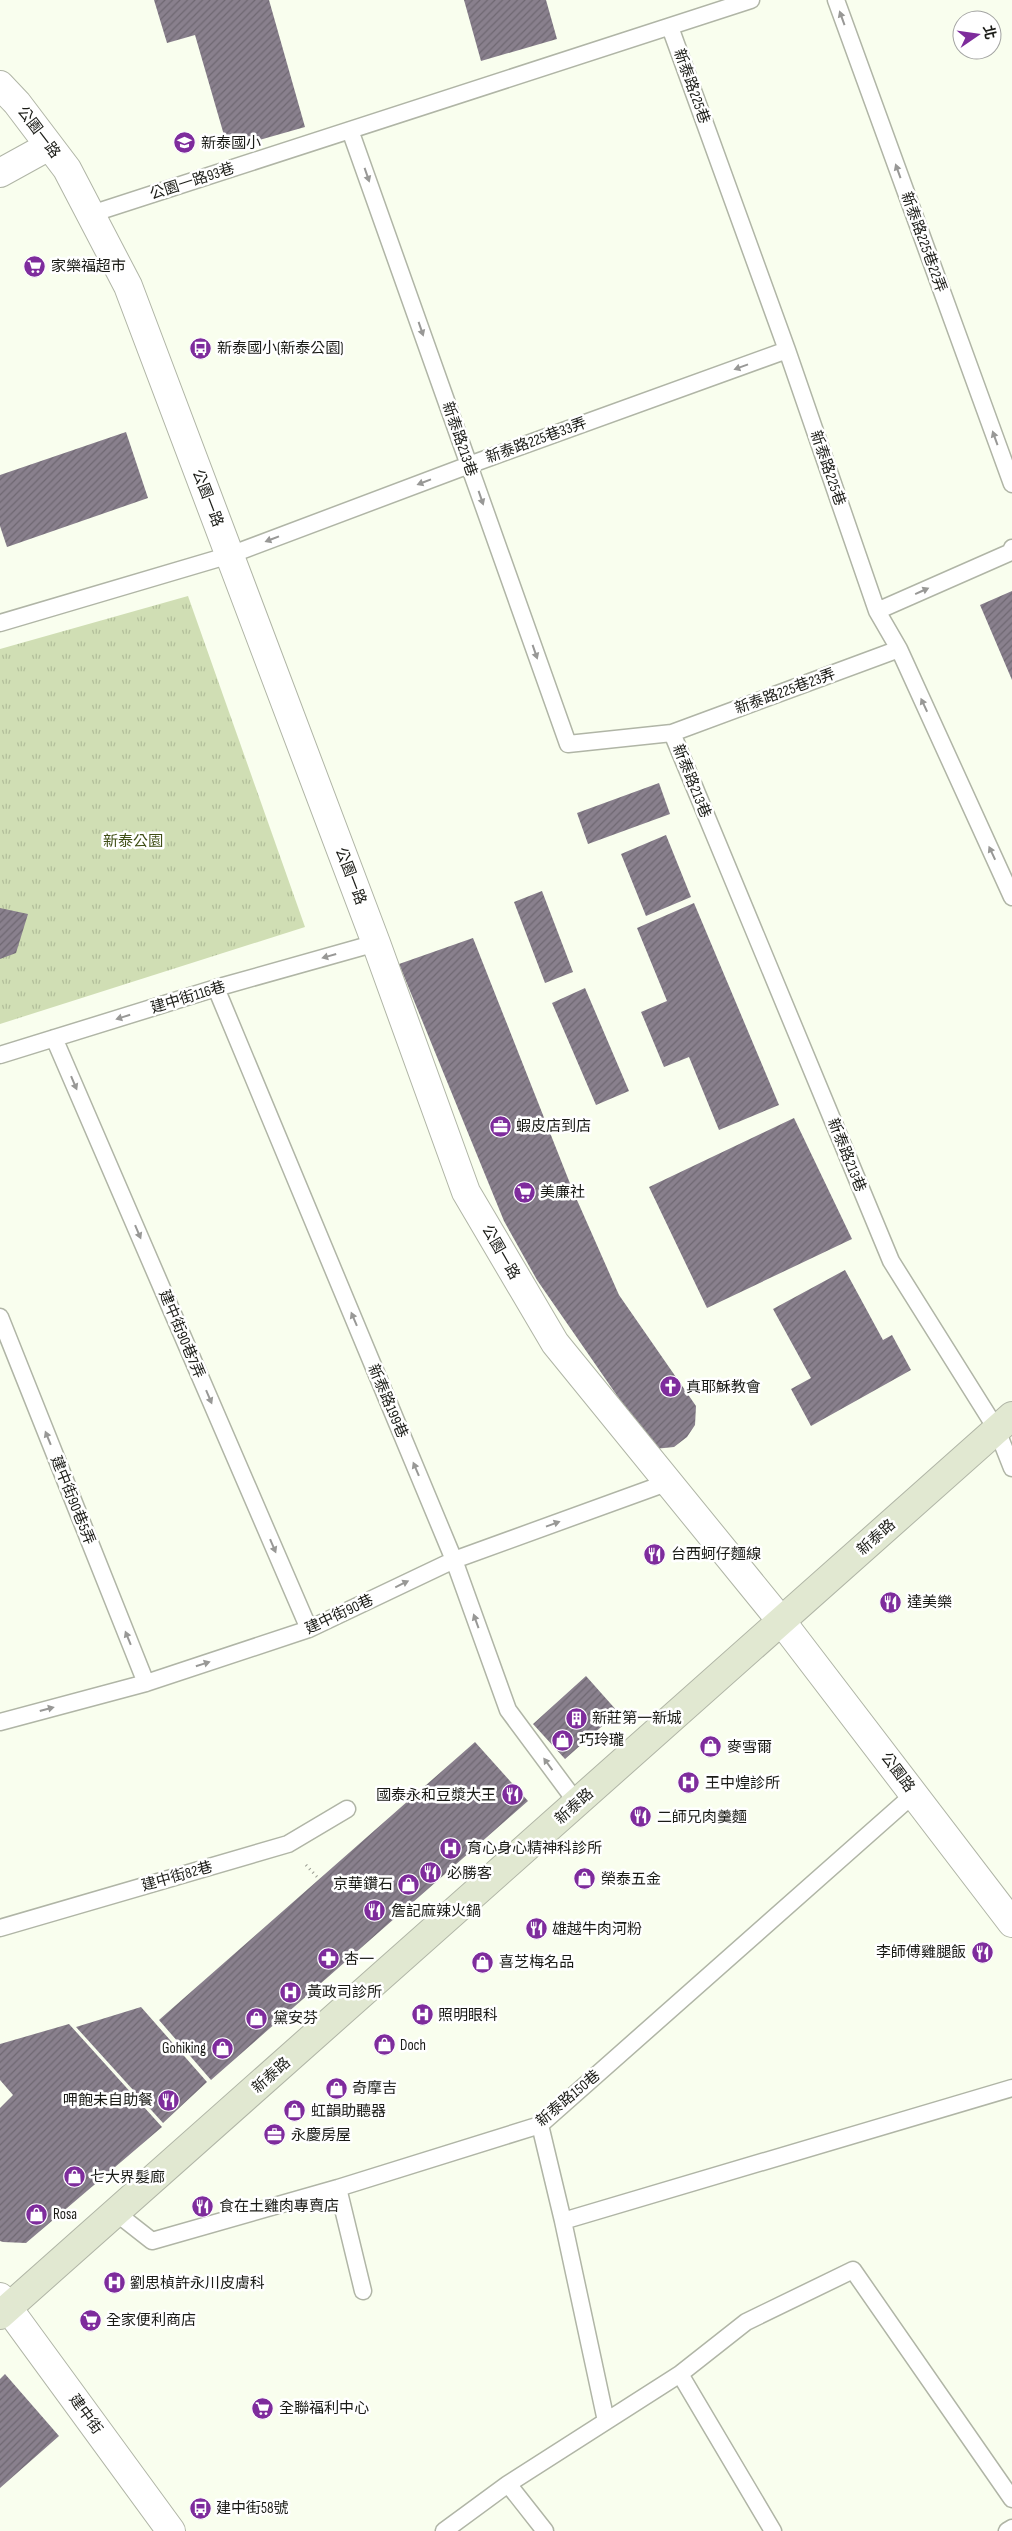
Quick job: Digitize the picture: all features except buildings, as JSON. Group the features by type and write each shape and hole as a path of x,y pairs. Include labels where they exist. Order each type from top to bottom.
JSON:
{"main road":[{"name":"新泰路","path":"3,2306 116,2212 1004,1423"}],"street":[{"name":"公園一路","path":"0,85 18,103 67,168 128,286 376,943 466,1192 555,1343 782,1622"},
{"path":"0,173 50,146"},
{"name":"公園路","path":"782,1622 1012,1923"},
{"name":"建中街","path":"3,2306 172,2531"}],"lane":[{"path":"350,130 751,0"},
{"name":"新泰路225巷22弄","path":"836,0 1012,484"},
{"name":"新泰路225巷","path":"670,27 787,350 877,611 898,649 1012,897"},
{"name":"公園一路93巷","path":"90,214 350,130"},
{"name":"新泰路213巷","path":"350,130 568,744 672,733 891,1261 1004,1423 1012,1468"},
{"name":"新泰路225巷33弄","path":"0,623 230,556 469,465 787,350"},
{"path":"877,611 1011,552 1012,548"},
{"name":"新泰路225巷23弄","path":"672,733 898,649"},
{"name":"建中街116巷","path":"0,1055 216,988 376,943"},
{"name":"新泰路199巷","path":"216,988 454,1560 508,1710 577,1803"},
{"name":"建中街90巷7弄","path":"54,1038 309,1629"},
{"name":"建中街90巷5弄","path":"0,1317 146,1683"},
{"name":"建中街90巷","path":"0,1722 146,1683 309,1629 454,1560 669,1482"},
{"name":"新泰路150巷","path":"116,2212 152,2241 338,2188 540,2125 914,1794"},
{"name":"建中街82巷","path":"0,1928 288,1844 347,1809"},
{"path":"563,2221 1012,2088"},
{"path":"540,2125 563,2221 606,2421"},
{"path":"338,2188 363,2291"},
{"path":"444,2531 508,2484 680,2374 746,2322 853,2270 1012,2498"},
{"path":"680,2374 773,2531"},
{"path":"508,2484 545,2531"},
{"path":"1007,2531 1012,2528"}],"green space":[{"name":"新泰公園","path":"188,596 305,927 0,1024 0,649"}],"place":[{"name":"新泰國小","path":"185,143"},
{"name":"家樂福超市","path":"35,266"},
{"name":"新泰國小(新泰公園)","path":"201,348"},
{"name":"蝦皮店到店","path":"500,1126"},
{"name":"美廉社","path":"524,1192"},
{"name":"真耶穌教會","path":"670,1387"},
{"name":"台西蚵仔麵線","path":"655,1554"},
{"name":"達美樂","path":"891,1602"},
{"name":"新莊第一新城","path":"576,1718"},
{"name":"巧玲瓏","path":"563,1740"},
{"name":"麥雪爾","path":"711,1747"},
{"name":"王中煌診所","path":"689,1783"},
{"name":"國泰永和豆漿大王","path":"512,1795"},
{"name":"二師兄肉羹麵","path":"641,1817"},
{"name":"育心身心精神科診所","path":"451,1848"},
{"name":"必勝客","path":"431,1873"},
{"name":"榮泰五金","path":"585,1879"},
{"name":"京華鑽石","path":"409,1884"},
{"name":"詹記麻辣火鍋","path":"375,1911"},
{"name":"雄越牛肉河粉","path":"536,1929"},
{"name":"李師傅雞腿飯","path":"982,1952"},
{"name":"杏一","path":"328,1959"},
{"name":"喜芝梅名品","path":"483,1962"},
{"name":"黃政司診所","path":"291,1992"},
{"name":"照明眼科","path":"422,2015"},
{"name":"黛安芬","path":"257,2018"},
{"name":"Doch","path":"384,2045"},
{"name":"Gohiking","path":"222,2048"},
{"name":"奇摩吉","path":"336,2088"},
{"name":"呷飽未自助餐","path":"169,2100"},
{"name":"虹韻助聽器","path":"295,2111"},
{"name":"永慶房屋","path":"275,2135"},
{"name":"七大界髮廊","path":"74,2177"},
{"name":"食在土雞肉專賣店","path":"203,2206"},
{"name":"Rosa","path":"37,2214"},
{"name":"劉思楨許永川皮膚科","path":"114,2283"},
{"name":"全家便利商店","path":"90,2320"},
{"name":"全聯福利中心","path":"263,2408"},
{"name":"建中街58號","path":"200,2508"}]}
